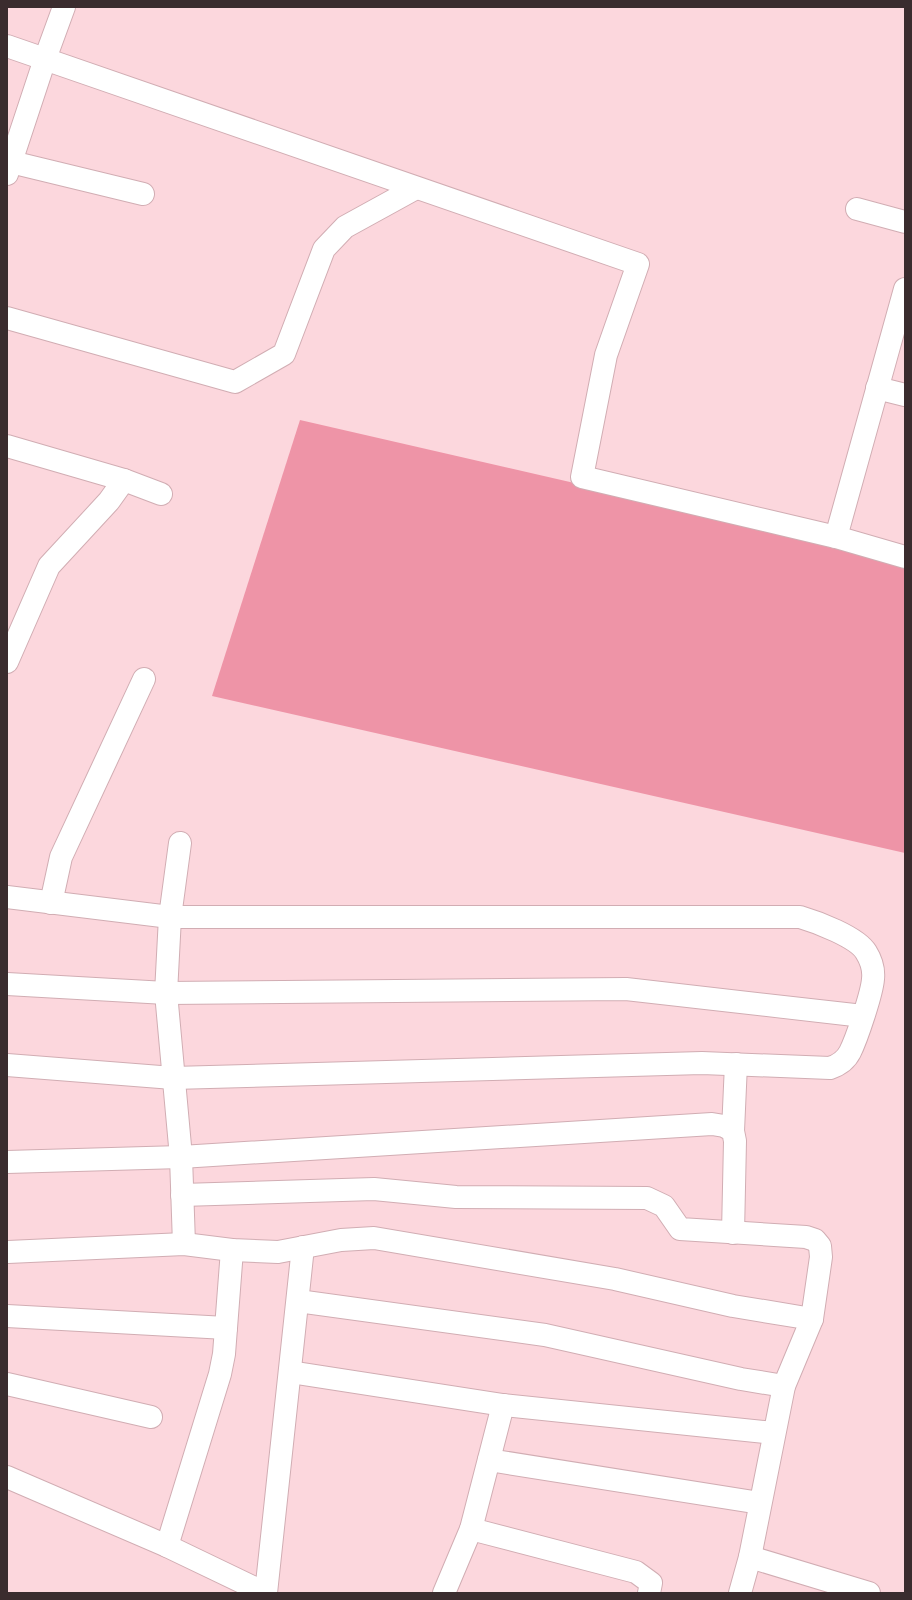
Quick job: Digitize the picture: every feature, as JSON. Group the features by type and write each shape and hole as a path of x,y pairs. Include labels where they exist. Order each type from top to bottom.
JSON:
{"street":[{"path":"64,7 9,168 143,194"},
{"path":"7,46 638,264 606,355 582,477 836,537 905,557"},
{"path":"7,318 235,382 284,354 324,249 345,227 416,188"},
{"path":"857,209 905,222"},
{"path":"836,537 905,289"},
{"path":"877,388 905,395"},
{"path":"7,446 124,480 161,494"},
{"path":"7,662 49,566 109,501 124,480"},
{"path":"51,902 61,857 144,680"},
{"path":"180,843 170,917 166,994 181,1157 184,1244"},
{"path":"7,897 170,917 800,917 823,925 855,942 866,951 872,963 874,977 850,1052 840,1065 830,1068 702,1063 173,1078 7,1065"},
{"path":"7,984 166,994 626,989 862,1016"},
{"path":"733,1233 735,1141 732,1131 736,1064"},
{"path":"7,1162 181,1157 712,1124 724,1126 732,1131"},
{"path":"182,1196 374,1189 456,1197 647,1198 664,1206 680,1229 806,1237 815,1240 820,1246 821,1257 812,1319 784,1386 750,1556 740,1593"},
{"path":"8,1252 184,1244 232,1250 278,1252 340,1240 374,1238 615,1278 733,1306 812,1319"},
{"path":"7,1477 167,1546 266,1593 303,1247"},
{"path":"167,1546 220,1374 226,1328 232,1250"},
{"path":"298,1301 545,1335 741,1379 784,1386"},
{"path":"7,1316 226,1328"},
{"path":"290,1372 503,1405 774,1433"},
{"path":"7,1384 151,1417"},
{"path":"444,1593 471,1529 503,1405"},
{"path":"489,1460 760,1503"},
{"path":"471,1529 636,1572 652,1583 650,1593"},
{"path":"750,1556 869,1593"}],"shaded area":[{"path":"300,420 905,559 905,853 212,696"}]}
